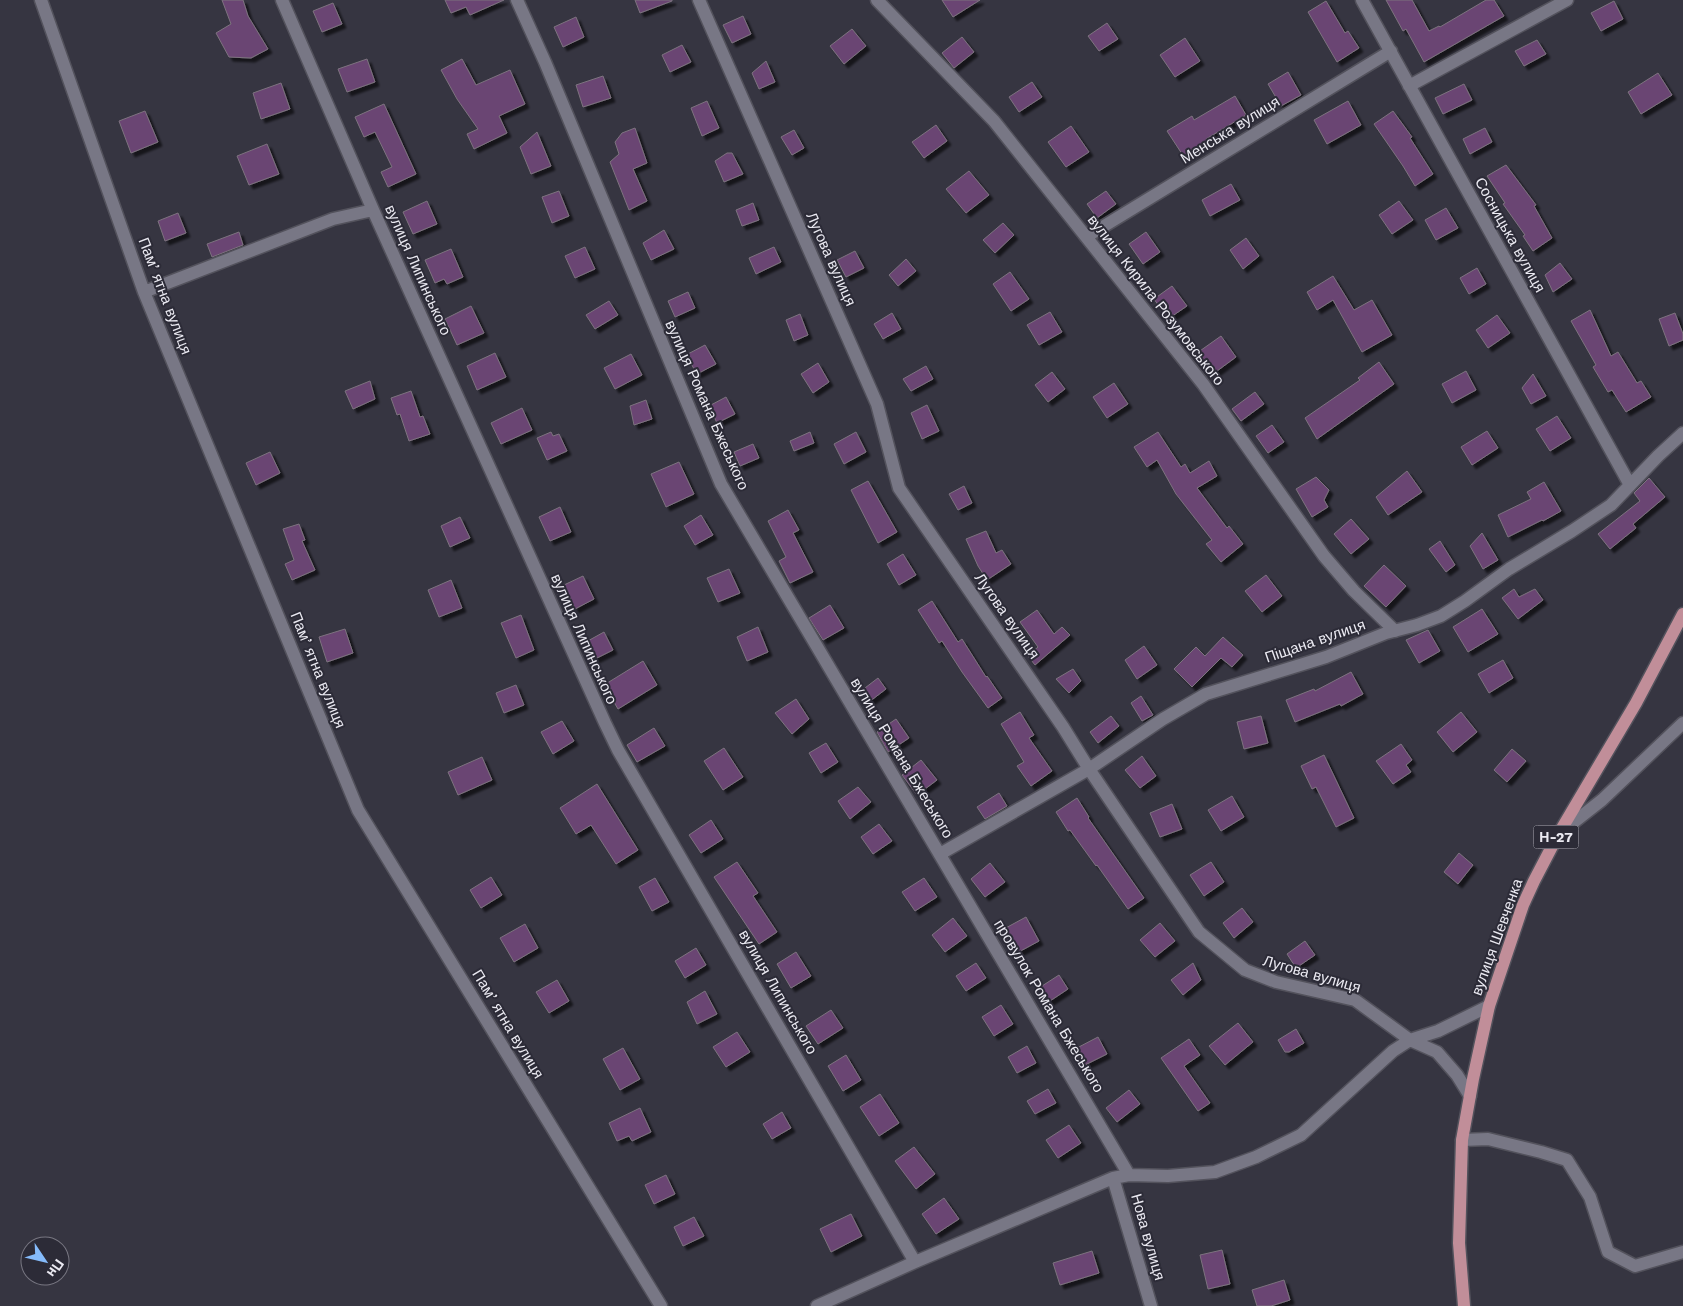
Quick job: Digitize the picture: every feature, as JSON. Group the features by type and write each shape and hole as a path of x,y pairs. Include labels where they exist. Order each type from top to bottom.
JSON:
{"main road":[{"name":"вулиця Шевченка","path":"1464,1306 1460,1243 1462,1140 1489,1006 1523,905 1558,835 1636,704 1683,614"}],"street":[{"name":"Памʼятна вулиця","path":"41,0 144,292 358,810 661,1306"},
{"name":"вулиця Липинського","path":"282,0 373,210 615,744 915,1262"},
{"name":"вулиця Романа Бжеського","path":"517,0 549,71 721,484 940,854"},
{"name":"Лугова вулиця","path":"699,0 877,404 899,488 1063,727 1198,932 1245,970 1276,982 1356,1000 1410,1040 1436,1052 1457,1075 1470,1096"},
{"name":"вулиця Кирила Розумовського","path":"877,0 994,122 1203,384 1324,556 1354,592 1395,631"},
{"name":"Сосницька вулиця","path":"1362,0 1630,485"},
{"path":"1409,86 1567,0"},
{"name":"Менська вулиця","path":"1086,238 1391,51"},
{"path":"144,292 333,219 373,210"},
{"name":"Піщана вулиця","path":"940,854 1089,769 1163,719 1206,694 1326,657 1441,616 1465,602 1509,569 1611,505 1683,434"},
{"path":"1558,835 1602,800 1683,723"},
{"name":"провулок Романа Бжеського","path":"940,854 1129,1175"},
{"path":"817,1306 1113,1178 1129,1175 1168,1176 1216,1172 1256,1157 1301,1135 1393,1051 1410,1040 1438,1031 1489,1006"},
{"path":"1462,1140 1488,1139 1567,1160 1590,1197 1608,1252 1635,1266 1683,1252"},
{"name":"Нова вулиця","path":"1113,1178 1151,1306"}],"building":[{"path":"222,0 243,0 248,16 268,49 251,58 229,57 216,33 231,24"},
{"path":"445,0 504,0 470,15 466,7 451,13"},
{"path":"635,0 672,0 672,1 640,13"},
{"path":"942,0 980,0 953,17"},
{"path":"1386,0 1412,0 1429,31 1440,27 1486,0 1494,0 1504,16 1424,62 1406,29 1403,31"},
{"path":"1326,1 1345,33 1348,31 1359,48 1337,62 1308,12"},
{"path":"1614,1 1623,19 1601,31 1591,13"},
{"path":"333,3 342,24 322,32 313,11"},
{"path":"743,16 751,34 732,43 723,25"},
{"path":"576,17 584,37 563,47 554,27"},
{"path":"1107,23 1118,39 1099,51 1088,36"},
{"path":"852,29 866,46 844,64 830,46"},
{"path":"962,37 974,52 954,68 942,53"},
{"path":"1185,38 1200,61 1175,77 1160,55"},
{"path":"1537,40 1546,54 1524,66 1515,51"},
{"path":"682,45 691,62 670,72 662,55"},
{"path":"367,59 375,82 347,92 338,69"},
{"path":"462,59 476,85 510,70 525,104 499,116 507,133 474,149 467,134 478,129 457,99 441,70"},
{"path":"766,61 775,82 759,89 752,73"},
{"path":"1288,72 1301,95 1281,106 1268,84"},
{"path":"1658,73 1672,95 1641,114 1628,92"},
{"path":"603,76 611,98 583,107 576,85"},
{"path":"1032,82 1042,97 1019,112 1009,97"},
{"path":"281,83 290,109 261,119 253,93"},
{"path":"1464,84 1472,100 1443,114 1435,98"},
{"path":"1235,96 1246,115 1206,139 1208,142 1184,157 1167,131 1192,116 1194,120"},
{"path":"707,101 719,128 702,136 691,108"},
{"path":"1348,101 1361,125 1327,144 1314,120"},
{"path":"384,104 416,174 388,187 381,172 392,167 375,132 364,137 355,117"},
{"path":"145,111 158,142 131,153 119,121"},
{"path":"1393,111 1412,137 1410,138 1433,174 1415,186 1374,124"},
{"path":"936,125 947,141 924,158 912,142"},
{"path":"1071,126 1089,152 1066,167 1048,142"},
{"path":"635,128 647,163 633,169 647,201 629,210 610,162 619,154 615,142 622,133"},
{"path":"1485,128 1492,142 1470,154 1463,139"},
{"path":"794,130 804,148 792,155 781,137"},
{"path":"537,132 551,166 531,174 520,147"},
{"path":"267,144 279,174 249,185 237,156"},
{"path":"727,153 732,153 743,174 724,182 715,161"},
{"path":"1506,165 1536,205 1534,206 1552,238 1533,251 1523,236 1525,235 1503,204 1505,203 1487,176"},
{"path":"969,171 989,195 966,213 946,189"},
{"path":"1231,184 1240,200 1210,216 1202,200"},
{"path":"559,191 569,216 552,223 542,197"},
{"path":"1106,191 1116,204 1097,218 1087,204"},
{"path":"427,201 437,224 413,234 403,212"},
{"path":"1399,201 1413,220 1392,234 1379,215"},
{"path":"753,203 759,220 742,226 736,210"},
{"path":"1446,208 1458,228 1436,240 1425,220"},
{"path":"178,213 186,233 165,241 158,221"},
{"path":"1003,223 1014,235 995,253 983,240"},
{"path":"664,230 674,249 651,260 643,243"},
{"path":"239,232 243,245 212,257 207,244"},
{"path":"1146,232 1160,252 1143,264 1129,244"},
{"path":"1246,238 1259,256 1243,269 1230,250"},
{"path":"585,247 595,269 575,278 565,256"},
{"path":"774,247 781,262 756,274 749,258"},
{"path":"451,249 463,277 447,284 444,279 435,283 425,260"},
{"path":"855,251 864,268 846,277 837,260"},
{"path":"906,259 916,271 898,286 889,275"},
{"path":"1560,263 1572,279 1553,292 1545,275"},
{"path":"1477,268 1486,284 1469,294 1460,278"},
{"path":"1010,272 1029,299 1011,311 993,284"},
{"path":"1333,276 1354,310 1372,300 1392,335 1362,352 1333,300 1317,310 1307,292"},
{"path":"1172,286 1187,306 1168,319 1154,299"},
{"path":"688,292 695,308 675,317 668,301"},
{"path":"609,301 618,315 595,329 586,315"},
{"path":"471,306 484,333 457,345 445,319"},
{"path":"1590,310 1611,356 1618,352 1637,383 1641,381 1651,397 1626,412 1612,390 1608,392 1593,367 1596,365 1571,321"},
{"path":"1050,312 1062,332 1039,345 1027,325"},
{"path":"892,313 901,329 883,339 874,324"},
{"path":"1675,313 1683,334 1683,340 1669,346 1659,319"},
{"path":"800,314 808,335 794,341 786,320"},
{"path":"1497,315 1510,333 1488,348 1476,330"},
{"path":"1221,336 1236,357 1213,374 1197,353"},
{"path":"705,345 716,364 697,374 686,355"},
{"path":"495,353 506,377 477,390 467,366"},
{"path":"631,354 642,375 615,389 604,368"},
{"path":"1379,362 1394,384 1317,439 1305,418 1360,380 1358,378"},
{"path":"818,363 829,382 813,393 801,374"},
{"path":"926,366 933,379 911,391 903,379"},
{"path":"1466,371 1476,390 1452,403 1442,384"},
{"path":"1052,372 1065,389 1048,402 1035,385"},
{"path":"1533,374 1546,396 1531,404 1522,388"},
{"path":"370,381 375,399 353,409 345,391"},
{"path":"1114,383 1128,404 1107,418 1093,397"},
{"path":"411,391 420,417 423,416 430,434 409,441 400,414 397,415 391,398"},
{"path":"1255,392 1264,404 1241,421 1232,409"},
{"path":"726,397 735,414 717,423 709,406"},
{"path":"646,400 652,419 634,425 630,406"},
{"path":"927,405 939,431 922,439 911,413"},
{"path":"522,408 532,430 501,444 491,423"},
{"path":"1557,416 1571,438 1550,451 1536,429"},
{"path":"1272,425 1284,442 1268,453 1256,436"},
{"path":"1487,431 1498,448 1472,465 1461,447"},
{"path":"551,432 553,436 559,434 567,451 547,460 537,438"},
{"path":"810,432 814,443 794,451 790,441"},
{"path":"856,432 866,452 844,464 834,444"},
{"path":"1158,432 1181,467 1185,464 1190,473 1209,461 1217,476 1197,488 1227,528 1229,526 1243,544 1221,562 1206,544 1212,540 1176,494 1157,460 1147,467 1134,447"},
{"path":"753,444 759,458 740,466 734,452"},
{"path":"270,452 280,473 256,485 246,463"},
{"path":"679,462 694,494 666,507 651,474"},
{"path":"1407,471 1422,492 1388,515 1376,497"},
{"path":"1316,477 1329,490 1324,500 1328,507 1312,517 1296,489"},
{"path":"1649,478 1665,497 1633,524 1636,528 1610,549 1598,534 1640,501 1634,493"},
{"path":"868,481 897,532 878,543 851,490"},
{"path":"1544,482 1561,511 1508,537 1498,515 1531,499 1527,492"},
{"path":"964,486 972,503 958,510 949,494"},
{"path":"560,507 571,532 550,541 539,517"},
{"path":"788,510 799,530 793,533 813,572 790,583 779,561 786,557 768,521"},
{"path":"701,515 713,535 695,545 684,526"},
{"path":"460,517 470,538 450,547 441,526"},
{"path":"1351,519 1369,539 1351,554 1334,534"},
{"path":"299,524 305,540 302,541 315,570 292,580 285,564 294,560 283,529"},
{"path":"986,531 996,553 1002,550 1011,564 987,580 978,566 966,539"},
{"path":"1482,533 1498,560 1483,569 1470,546"},
{"path":"1440,541 1455,565 1446,572 1429,549"},
{"path":"903,554 916,575 899,585 887,564"},
{"path":"1384,565 1406,586 1386,607 1364,586"},
{"path":"729,569 740,593 718,602 707,578"},
{"path":"1266,575 1282,596 1262,612 1245,591"},
{"path":"583,576 594,599 575,609 564,585"},
{"path":"451,580 462,608 439,617 428,590"},
{"path":"1514,589 1519,597 1535,589 1543,600 1518,619 1502,598"},
{"path":"932,601 958,642 962,639 1002,698 988,708 942,641 939,643 918,610"},
{"path":"830,605 844,628 823,640 809,618"},
{"path":"1482,609 1498,634 1468,652 1453,627"},
{"path":"1037,610 1054,634 1062,627 1070,635 1035,665 1028,656 1038,647 1020,622"},
{"path":"521,615 534,650 516,658 501,623"},
{"path":"758,627 768,652 747,661 737,637"},
{"path":"345,629 353,653 327,662 319,637"},
{"path":"1428,630 1440,651 1419,663 1406,640"},
{"path":"604,632 613,650 595,659 586,642"},
{"path":"1223,637 1243,655 1232,667 1221,658 1192,687 1174,669 1196,647 1205,656"},
{"path":"1144,646 1157,665 1137,679 1125,660"},
{"path":"1503,660 1513,678 1489,693 1478,674"},
{"path":"643,661 657,685 618,709 604,685"},
{"path":"1073,669 1081,681 1069,693 1056,679"},
{"path":"1351,672 1363,694 1341,706 1340,704 1295,722 1286,700 1314,689 1315,691"},
{"path":"878,678 886,689 869,702 861,691"},
{"path":"516,685 524,705 504,713 496,693"},
{"path":"1141,696 1153,715 1142,721 1131,703"},
{"path":"796,699 809,719 792,734 775,713"},
{"path":"1020,712 1034,735 1029,738 1052,771 1031,786 1017,766 1024,762 1001,724"},
{"path":"1461,712 1477,732 1453,752 1437,732"},
{"path":"1111,716 1119,726 1098,743 1090,732"},
{"path":"1261,716 1268,743 1244,749 1237,722"},
{"path":"896,719 909,738 888,752 877,732"},
{"path":"562,721 574,741 553,754 541,732"},
{"path":"654,728 665,746 637,762 627,745"},
{"path":"826,743 838,762 821,773 809,753"},
{"path":"1401,744 1412,760 1406,765 1411,772 1393,784 1376,761"},
{"path":"724,748 743,777 723,790 704,761"},
{"path":"1512,749 1526,761 1507,782 1494,770"},
{"path":"1324,755 1354,818 1336,827 1316,787 1312,789 1301,766"},
{"path":"1142,756 1156,776 1140,788 1125,770"},
{"path":"482,757 492,780 458,795 448,772"},
{"path":"921,760 937,780 917,795 902,775"},
{"path":"597,784 638,850 616,864 591,825 576,834 560,808"},
{"path":"858,787 871,802 850,819 838,801"},
{"path":"999,793 1007,806 985,819 977,807"},
{"path":"1232,796 1244,817 1221,831 1208,810"},
{"path":"1077,798 1088,818 1144,898 1128,909 1097,865 1070,830 1068,831 1056,812"},
{"path":"1172,804 1182,829 1160,837 1150,813"},
{"path":"711,820 723,839 701,853 689,835"},
{"path":"879,824 892,841 873,854 861,837"},
{"path":"1459,853 1473,865 1458,884 1444,872"},
{"path":"737,862 758,893 753,896 777,932 759,944 714,877"},
{"path":"1211,862 1224,882 1204,896 1190,875"},
{"path":"990,863 1005,882 985,897 971,879"},
{"path":"491,877 502,895 481,908 470,890"},
{"path":"655,878 669,902 652,911 639,887"},
{"path":"924,878 937,897 915,911 902,892"},
{"path":"1242,908 1253,922 1234,938 1223,923"},
{"path":"1026,917 1039,941 1015,954 1002,930"},
{"path":"953,918 967,936 945,952 932,935"},
{"path":"1160,923 1175,941 1155,957 1140,940"},
{"path":"525,924 538,948 514,962 500,938"},
{"path":"1305,941 1315,955 1296,968 1287,954"},
{"path":"696,948 706,965 685,978 675,961"},
{"path":"796,952 811,976 791,988 777,964"},
{"path":"976,963 986,978 966,991 956,976"},
{"path":"1193,963 1201,980 1183,995 1171,980"},
{"path":"1059,975 1068,989 1047,1003 1042,986"},
{"path":"557,980 569,1001 549,1013 536,992"},
{"path":"705,991 717,1014 697,1024 687,1002"},
{"path":"1001,1005 1013,1024 994,1036 982,1017"},
{"path":"831,1010 843,1028 818,1044 806,1026"},
{"path":"1238,1023 1253,1042 1225,1065 1209,1046"},
{"path":"1296,1029 1304,1043 1289,1052 1285,1052 1278,1040"},
{"path":"737,1032 750,1052 726,1067 713,1047"},
{"path":"1098,1037 1107,1054 1083,1066 1075,1049"},
{"path":"1189,1039 1200,1055 1184,1066 1210,1103 1198,1111 1161,1058"},
{"path":"1027,1046 1036,1063 1017,1073 1008,1057"},
{"path":"623,1048 640,1079 620,1090 603,1059"},
{"path":"846,1055 861,1080 843,1091 828,1066"},
{"path":"1048,1089 1056,1103 1035,1114 1027,1101"},
{"path":"1129,1090 1140,1104 1117,1122 1106,1108"},
{"path":"880,1094 899,1123 879,1136 860,1107"},
{"path":"640,1108 651,1132 632,1141 629,1136 617,1141 609,1123"},
{"path":"782,1112 791,1128 772,1139 763,1124"},
{"path":"1069,1125 1081,1143 1058,1158 1046,1140"},
{"path":"914,1147 935,1174 916,1189 895,1161"},
{"path":"666,1175 675,1194 654,1204 645,1185"},
{"path":"944,1198 959,1219 936,1234 922,1214"},
{"path":"851,1214 862,1236 831,1252 820,1229"},
{"path":"694,1217 704,1236 683,1246 674,1227"},
{"path":"1222,1250 1230,1284 1208,1289 1200,1255"},
{"path":"1092,1251 1099,1273 1060,1285 1053,1263"},
{"path":"1284,1280 1290,1300 1271,1306 1257,1306 1252,1290"}]}
